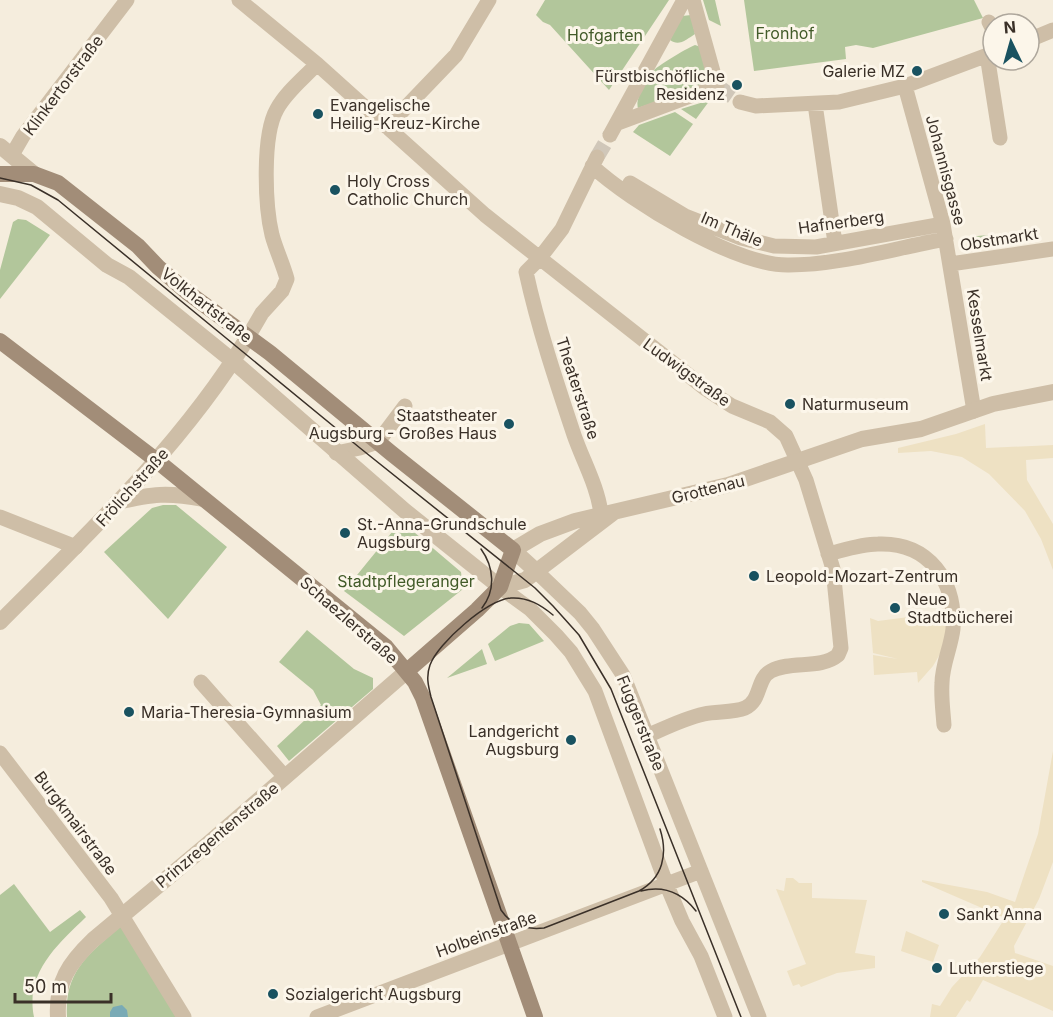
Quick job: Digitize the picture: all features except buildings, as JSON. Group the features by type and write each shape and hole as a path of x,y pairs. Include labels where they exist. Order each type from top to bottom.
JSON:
{"main road":[{"name":"Volkhartstraße","path":"1,177 34,174 54,181 78,198 138,246 187,292 248,337 513,550"},
{"name":"Schaezlerstraße","path":"0,341 156,460 386,647 407,671 423,698 535,1017"},
{"path":"407,671 500,587 513,550"}],"street":[{"name":"Klinkertorstraße","path":"1,177 6,151 23,136 128,0"},
{"name":"Ludwigstraße","path":"239,0 317,64 484,215 539,259 706,389 732,406 770,422 786,436 798,460 833,569 841,648 838,655 826,662 781,667 770,671 761,681 753,702 744,708 703,714 647,736"},
{"path":"387,127 456,55 489,0"},
{"path":"684,0 614,129 719,87 693,0"},
{"path":"740,102 756,106 815,104 855,99 905,86 981,57"},
{"path":"248,337 262,312 282,291 287,279 272,235 270,216 266,165 271,127 276,110 282,101 317,64"},
{"path":"992,72 1000,138"},
{"name":"Johannisgasse","path":"905,86 943,224 950,264"},
{"path":"815,104 835,243"},
{"name":"Volkhartstraße","path":"6,151 34,174"},
{"path":"539,259 562,229 595,161"},
{"name":"Hafnerberg","path":"595,161 685,216 741,238 774,246 816,247 943,224"},
{"name":"Im Thäle","path":"595,161 603,176 666,219 731,251 770,264 826,262 946,239"},
{"name":"Volkhartstraße","path":"0,194 18,198 37,207 107,265 129,277 234,362 336,453 500,587"},
{"name":"Obstmarkt","path":"950,264 1053,249"},
{"name":"Theaterstraße","path":"539,259 526,272 545,347 580,453 598,498 608,512"},
{"name":"Kesselmarkt","path":"950,264 974,411"},
{"name":"Frölichstraße","path":"0,622 76,547 156,460 234,362 248,337"},
{"path":"798,460 862,439 921,429 1001,402 1053,392"},
{"path":"336,453 378,442 405,406"},
{"name":"Grottenau","path":"513,550 540,534 575,521 728,485 798,460"},
{"path":"117,502 174,493 203,499"},
{"path":"500,587 525,580 533,568 608,512"},
{"path":"0,518 76,547"},
{"path":"828,554 877,544 902,546 928,560 944,580 951,596 953,617 951,640 941,682 944,725"},
{"name":"Volkhartstraße","path":"513,550 533,568"},
{"name":"Fuggerstraße","path":"533,568 563,595 593,629 623,675 759,1017"},
{"name":"Fuggerstraße","path":"500,587 530,609 556,635 571,652 595,691 666,883 682,921 701,956 725,1017"},
{"name":"Prinzregentenstraße","path":"58,1017 58,995 70,965 93,940 407,671"},
{"path":"201,682 285,777"},
{"name":"Burgkmairstraße","path":"0,753 111,898 183,1017"},
{"path":"666,883 700,871"},
{"name":"Holbeinstraße","path":"317,1017 510,945 666,883"}],"green space":[{"name":"Hofgarten","path":"545,0 669,0 609,90 550,25 536,15"},
{"path":"703,0 715,0 721,26 709,20"},
{"name":"Fronhof","path":"744,0 974,0 981,14 981,19 873,48 856,45 845,47 846,59 754,71"},
{"path":"691,15 695,34 677,43 670,40 682,16"},
{"path":"695,45 701,47 711,83 638,108 641,90 651,73"},
{"path":"710,100 696,119 681,109"},
{"path":"675,112 693,124 670,156 633,132 639,125"},
{"path":"18,219 26,220 50,235 0,299 0,270 13,222"},
{"path":"1017,232 1018,241 969,248 968,237"},
{"path":"176,505 227,547 168,619 104,552 152,508"},
{"name":"Stadtpflegeranger","path":"401,521 461,572 463,589 404,636 344,591"},
{"path":"519,623 529,624 544,641 495,661 488,644 510,626"},
{"path":"307,630 354,669 373,678 373,689 289,761 277,746 321,705 313,690 279,662"},
{"path":"482,649 487,664 447,678"},
{"path":"14,884 50,932 80,910 86,917 54,949 39,973 32,1001 34,1017 0,1017 0,895"},
{"path":"123,924 181,1017 67,1017 67,1000 75,974 90,954"}],"shaded area":[{"path":"985,424 986,448 1053,445 1053,458 1026,460 1027,480 1053,524 1053,570 1041,539 1025,511 989,474 962,457 931,451 898,453 898,448 956,434"},
{"path":"947,612 947,629 940,654 918,683 917,672 874,675 873,655 898,659 873,653 870,618 878,621"},
{"path":"1053,751 1053,862 1039,899 1014,946 1015,953 1053,966 1053,1011 983,980 970,1002 967,1000 956,1017 930,1017 932,1004 940,1006 952,987 980,957 1005,918 922,882 922,880 987,892 1015,902 1038,834"},
{"path":"786,878 793,878 799,883 812,883 812,898 867,900 855,953 875,956 875,968 837,973 801,987 799,984 793,986 787,971 806,964 776,889 784,891"},
{"path":"906,931 939,945 933,962 901,951"}],"water":[{"path":"122,1005 127,1010 128,1017 110,1017 113,1007"}],"tunnel":[{"path":"720,88 740,102"},
{"path":"597,157 610,135"}],"tram line":[{"path":"0,178 31,185 58,200 360,448 535,588 579,635 611,689 741,1017"},
{"path":"481,549 489,563 492,578 490,594 482,608"},
{"path":"553,615 529,600 517,598 489,606 453,635 435,656 428,673 431,697 501,910 515,923 532,928 544,928 639,891 654,879 662,864 663,847 660,829"},
{"path":"641,891 657,889 672,892 685,899 696,911"}],"place":[{"name":"Galerie MZ","path":"917,71"},
{"name":"Fürstbischöfliche Residenz","path":"737,85"},
{"name":"Evangelische Heilig-Kreuz-Kirche","path":"318,114"},
{"name":"Holy Cross Catholic Church","path":"335,190"},
{"name":"Naturmuseum","path":"790,404"},
{"name":"Staatstheater Augsburg - Großes Haus","path":"509,424"},
{"name":"St.-Anna-Grundschule Augsburg","path":"345,533"},
{"name":"Leopold-Mozart-Zentrum","path":"754,576"},
{"name":"Neue Stadtbücherei","path":"895,608"},
{"name":"Maria-Theresia-Gymnasium","path":"129,712"},
{"name":"Landgericht Augsburg","path":"571,740"},
{"name":"Sankt Anna","path":"944,914"},
{"name":"Lutherstiege","path":"937,968"},
{"name":"Sozialgericht Augsburg","path":"273,994"}]}
